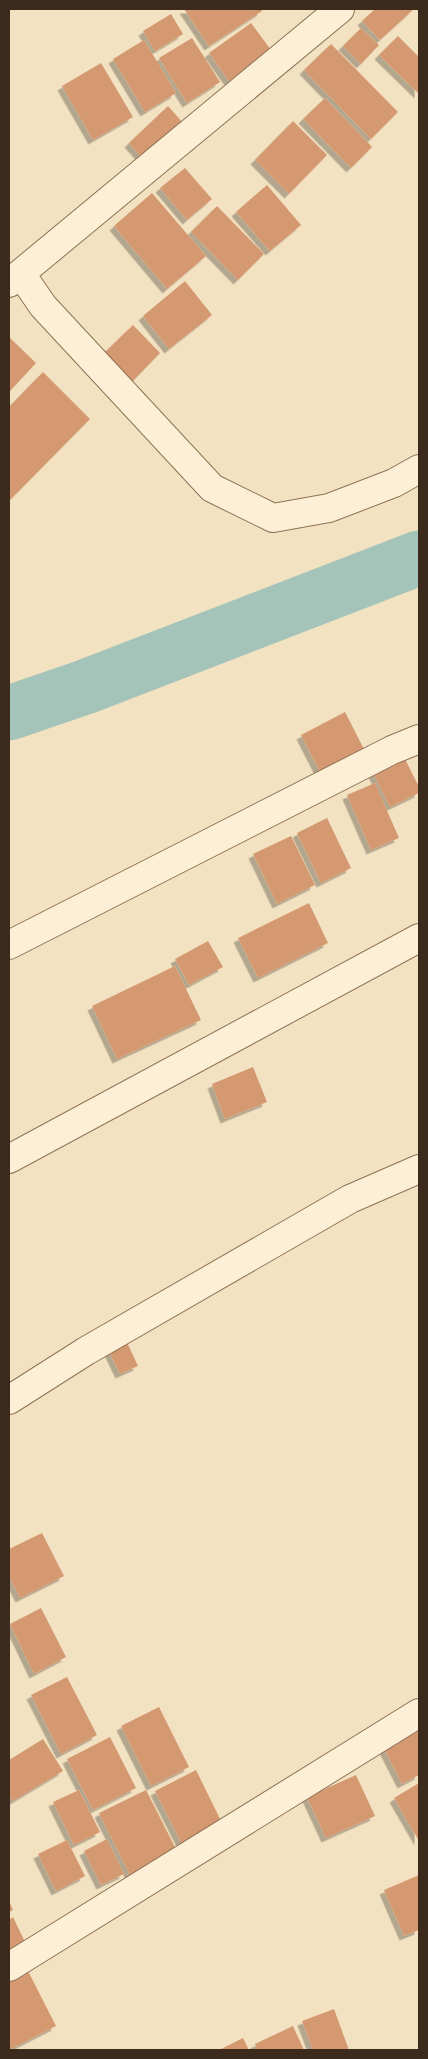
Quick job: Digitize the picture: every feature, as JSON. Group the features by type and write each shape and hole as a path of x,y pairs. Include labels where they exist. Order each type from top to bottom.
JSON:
{"street":[{"path":"340,9 15,279 43,306 212,488 273,518 329,508 394,483 419,469"},
{"path":"9,945 392,750 419,739"},
{"path":"9,1159 419,938"},
{"path":"9,1400 86,1351 350,1199 419,1169"},
{"path":"9,1967 419,1713"}],"building":[{"path":"184,9 261,9 262,11 209,46"},
{"path":"375,9 414,9 380,40 362,21"},
{"path":"171,14 183,34 155,51 143,31"},
{"path":"251,23 271,50 229,81 209,53"},
{"path":"361,28 379,45 361,64 343,46"},
{"path":"398,36 419,57 419,94 379,55"},
{"path":"192,38 220,82 187,103 159,58"},
{"path":"144,40 176,93 145,112 113,59"},
{"path":"331,44 398,112 371,139 304,70"},
{"path":"101,63 133,117 93,140 62,86"},
{"path":"325,98 372,147 351,168 303,119"},
{"path":"168,106 184,124 145,161 129,143"},
{"path":"293,121 327,155 289,194 255,160"},
{"path":"185,168 212,199 187,220 160,188"},
{"path":"267,185 301,225 270,251 236,212"},
{"path":"152,193 206,256 167,289 114,226"},
{"path":"217,206 264,254 238,280 191,232"},
{"path":"185,281 212,315 169,349 143,316"},
{"path":"133,325 160,353 129,385 101,356"},
{"path":"9,337 36,363 9,392"},
{"path":"43,372 90,419 9,501 9,407"},
{"path":"345,712 366,753 322,776 301,735"},
{"path":"404,757 419,787 419,793 390,807 373,773"},
{"path":"375,783 399,838 371,850 347,795"},
{"path":"327,818 351,868 321,883 297,833"},
{"path":"291,836 315,885 277,904 253,854"},
{"path":"309,903 328,943 258,978 238,938"},
{"path":"208,941 223,967 189,985 175,959"},
{"path":"175,966 201,1020 117,1059 92,1006"},
{"path":"253,1067 267,1102 225,1119 212,1084"},
{"path":"125,1338 138,1366 120,1374 107,1347"},
{"path":"42,1533 64,1576 20,1598 9,1576 9,1549"},
{"path":"41,1608 66,1657 34,1674 10,1624"},
{"path":"67,1677 97,1735 61,1754 31,1695"},
{"path":"159,1707 189,1767 151,1786 121,1726"},
{"path":"416,1723 419,1730 419,1775 402,1784 380,1741"},
{"path":"110,1737 136,1788 93,1810 67,1759"},
{"path":"43,1739 63,1771 13,1801 9,1794 9,1760"},
{"path":"196,1770 226,1831 186,1852 155,1791"},
{"path":"356,1775 375,1816 326,1838 307,1797"},
{"path":"419,1783 419,1841 394,1798"},
{"path":"79,1790 100,1832 74,1845 53,1802"},
{"path":"146,1790 178,1853 131,1877 99,1813"},
{"path":"107,1839 124,1874 101,1885 84,1851"},
{"path":"67,1840 85,1876 56,1891 38,1854"},
{"path":"419,1875 419,1930 404,1936 384,1890"},
{"path":"9,1901 13,1910 9,1912"},
{"path":"13,1917 25,1942 9,1950 9,1920"},
{"path":"28,1971 56,2026 9,2050 9,1980"},
{"path":"334,2009 349,2050 313,2050 302,2021"},
{"path":"293,2026 304,2050 257,2050 255,2044"},
{"path":"243,2038 249,2050 219,2050"}],"waterway":[{"path":"9,713 85,687 419,558"}]}
